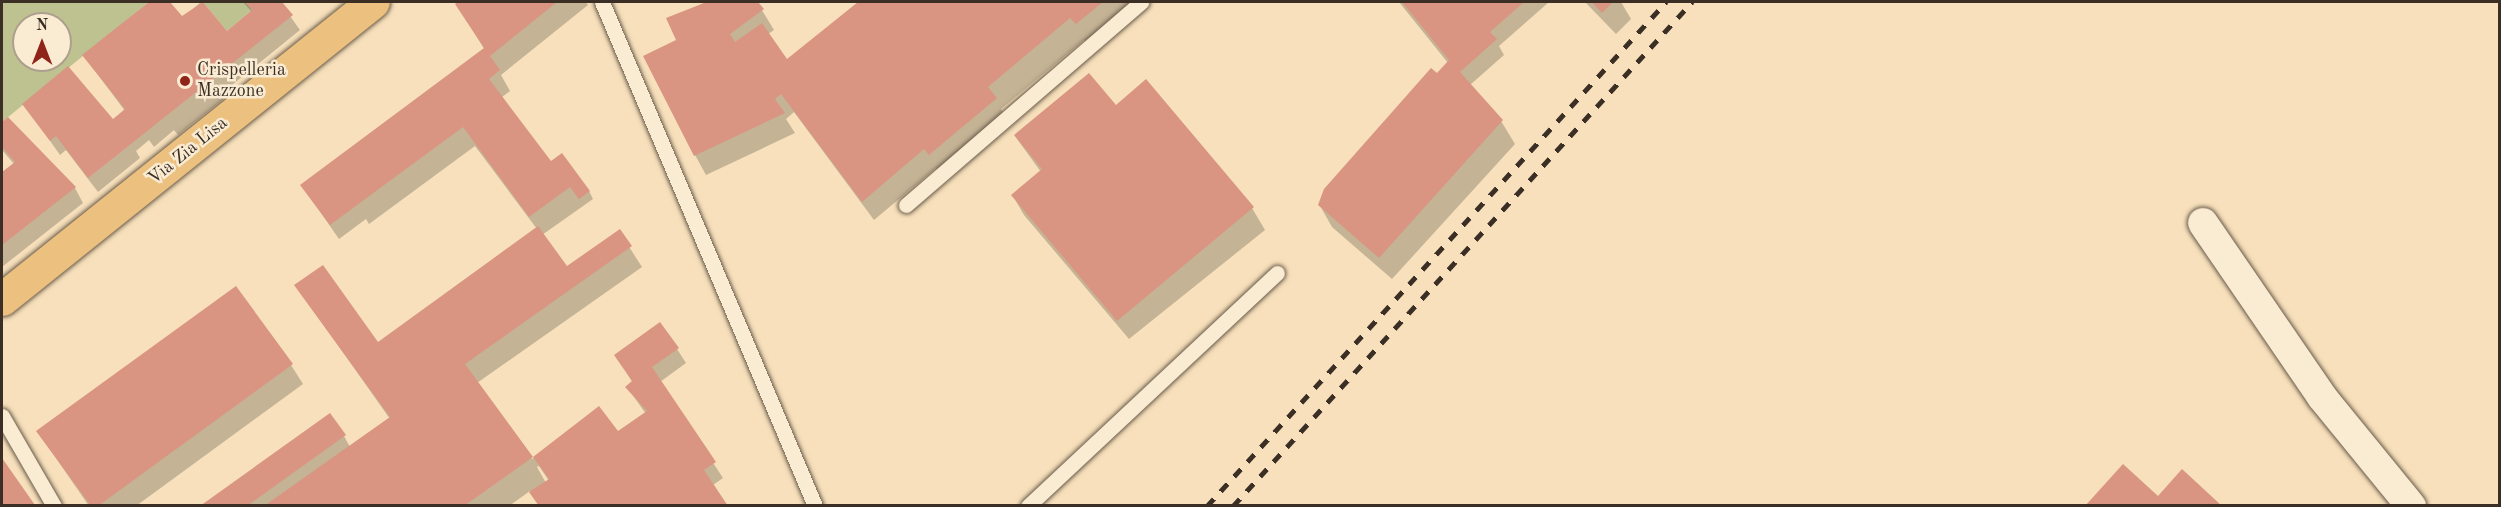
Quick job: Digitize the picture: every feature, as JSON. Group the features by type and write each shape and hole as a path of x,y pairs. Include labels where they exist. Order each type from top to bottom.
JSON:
{"main road":[{"name":"Via Zia Lisa","path":"2,299 373,2"}],"street":[{"path":"2203,223 2322,397 2411,506"}],"lane":[{"path":"602,2 815,506"},
{"path":"906,205 1141,2"},
{"path":"1028,506 1277,273"},
{"path":"2,416 54,506"}],"green space":[{"path":"2,2 149,2 72,65 72,12 12,12 12,72 63,72 2,122"},
{"path":"203,2 245,2 252,10 227,31"}],"building":[{"path":"149,2 170,2 182,16 203,2 227,31 252,10 245,2 282,2 293,15 88,178 56,136 50,141 22,104 61,72 72,71 113,119 125,109 82,55"},
{"path":"458,2 557,2 490,56 500,70 489,79 551,161 562,153 590,191 579,199 570,187 529,217 463,127 330,225 300,185 484,48 455,4"},
{"path":"704,2 758,2 764,9 730,34 735,42 762,23 787,59 858,2 1103,2 1076,24 1070,18 988,87 997,98 929,155 924,149 862,202 781,94 775,99 785,113 694,156 643,56 676,40 666,18"},
{"path":"1402,2 1524,2 1490,32 1497,39 1460,72 1503,120 1379,258 1318,205 1324,189 1431,68 1437,73 1449,60"},
{"path":"1592,2 1613,2 1602,13"},
{"path":"1089,73 1116,105 1146,79 1254,207 1117,321 1011,195 1042,169 1014,135"},
{"path":"8,117 76,187 2,245 2,172 15,162 2,147 2,122"},
{"path":"538,226 567,266 620,229 632,246 465,364 533,457 464,506 264,506 390,417 294,285 323,265 378,342"},
{"path":"236,286 293,364 98,506 91,506 36,431"},
{"path":"660,322 679,348 652,367 716,462 704,470 728,506 539,506 529,492 549,479 533,457 599,406 618,431 647,411 625,387 632,381 614,355"},
{"path":"330,413 346,435 247,506 200,506"},
{"path":"2,458 35,505 2,506"},
{"path":"2123,464 2158,496 2182,469 2222,506 2085,506"}],"railway":[{"path":"1207,506 1666,2"},
{"path":"1233,506 1692,2"}],"place":[{"name":"Crispelleria Mazzone","path":"185,81"}]}
